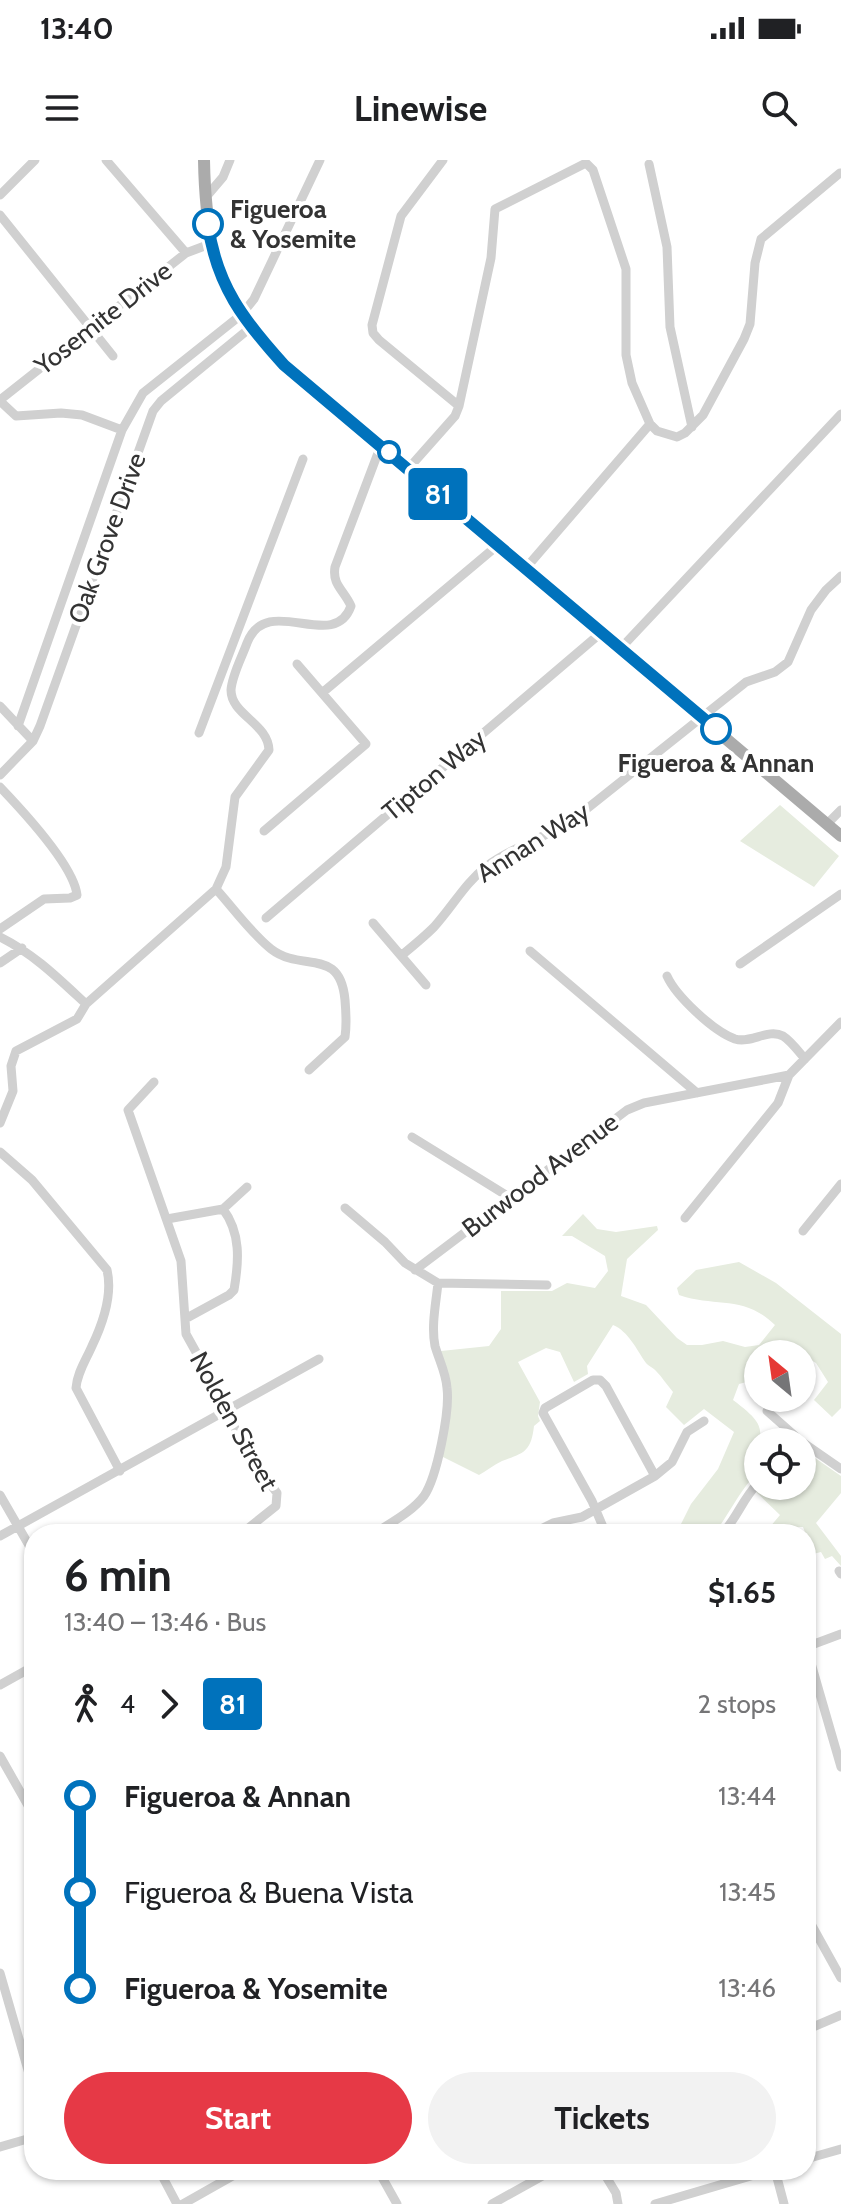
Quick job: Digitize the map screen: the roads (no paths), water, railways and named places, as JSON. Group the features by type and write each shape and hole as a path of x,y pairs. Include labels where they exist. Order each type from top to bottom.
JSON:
{"main road":[{"path":"204,160 204,198 210,244 241,315 250,328 295,374 841,836"}],"street":[{"path":"0,195 35,160"},
{"path":"106,160 186,253"},
{"path":"204,198 223,177 230,160"},
{"name":"Oak Grove Drive","path":"18,726 122,430 143,393 241,315 264,282 320,160"},
{"path":"443,160 401,216 372,325 373,333 379,340 459,406"},
{"path":"408,469 455,416 459,406 491,258 495,209 589,164 626,269 626,355 632,383 650,424 667,436 677,437 703,415 744,339 750,324 756,249 761,239 840,173"},
{"path":"649,164 667,247 670,327 692,427"},
{"path":"0,215 113,356"},
{"name":"Yosemite Drive","path":"0,400 186,253 210,244"},
{"name":"Oak Grove Drive","path":"0,775 33,741 153,411 250,328"},
{"path":"0,400 16,416 82,415 122,430"},
{"path":"621,648 841,414"},
{"path":"525,569 650,424"},
{"path":"0,1123 13,1091 11,1066 16,1051 77,1019 86,1004 216,889 226,867 235,797 269,750 265,733 234,701 231,685 251,635 258,627 275,620 327,625 349,612 351,606 336,585 335,567 381,445"},
{"path":"199,733 303,459"},
{"path":"322,693 498,545"},
{"name":"Annan Way","path":"402,955 435,926 457,896 486,867 517,847 555,832 746,682 775,672 788,662 811,610 841,576"},
{"name":"Tipton Way","path":"266,918 602,632"},
{"path":"264,831 366,744 297,664"},
{"path":"220,682 231,685"},
{"path":"0,706 33,741"},
{"path":"0,787 68,872 77,895 38,901 0,929"},
{"path":"827,824 841,810"},
{"path":"216,889 272,950 328,966 339,975 345,996 345,1037 309,1070"},
{"path":"740,964 841,894"},
{"path":"373,923 426,985"},
{"path":"0,937 40,961 86,1004"},
{"path":"0,963 22,948"},
{"path":"530,951 697,1093"},
{"path":"667,976 684,1000 736,1039 752,1039 770,1033 784,1037 805,1059"},
{"path":"685,1218 778,1103 789,1075 841,1022"},
{"name":"Burwood Avenue","path":"415,1270 627,1110 644,1103 789,1075"},
{"name":"Nolden Street","path":"154,1082 128,1110 181,1261 186,1334 246,1451 277,1493 278,1499 268,1513 254,1524"},
{"path":"412,1137 509,1197"},
{"path":"0,1152 32,1180 107,1270 106,1309 76,1388 120,1471"},
{"path":"803,1231 841,1184"},
{"path":"167,1219 223,1209 247,1187"},
{"path":"345,1208 415,1270 438,1283 547,1285"},
{"path":"185,1319 229,1295 235,1280 237,1241 223,1209"},
{"path":"388,1524 424,1496 442,1437 447,1412 447,1386 434,1343 438,1283"},
{"path":"26,1524 319,1359"},
{"path":"601,1524 543,1413 549,1403 593,1380 600,1380 611,1394 655,1476"},
{"path":"768,1412 786,1428"},
{"path":"551,1524 572,1520 595,1510 655,1476 672,1462 687,1432 704,1421"},
{"path":"816,1452 841,1469"},
{"path":"0,1495 24,1537"},
{"path":"730,1524 744,1499"},
{"path":"0,1536 24,1525"},
{"path":"816,1643 841,1634"},
{"path":"0,1685 24,1672"},
{"path":"816,1681 841,1767"},
{"path":"0,1756 24,1798"},
{"path":"816,1933 841,1978"},
{"path":"0,1973 24,2056"},
{"path":"816,2026 841,2015"},
{"path":"0,2147 24,2140"},
{"path":"816,2156 841,2149"},
{"path":"165,2180 180,2204 224,2180"},
{"path":"384,2180 397,2204"},
{"path":"492,2204 535,2180"},
{"path":"608,2180 618,2204"},
{"path":"655,2204 738,2180"},
{"path":"776,2180 784,2204"}],"place":[{"name":"Figueroa & Yosemite","path":"208,224"},
{"name":"Figueroa & Annan","path":"716,729"}]}
